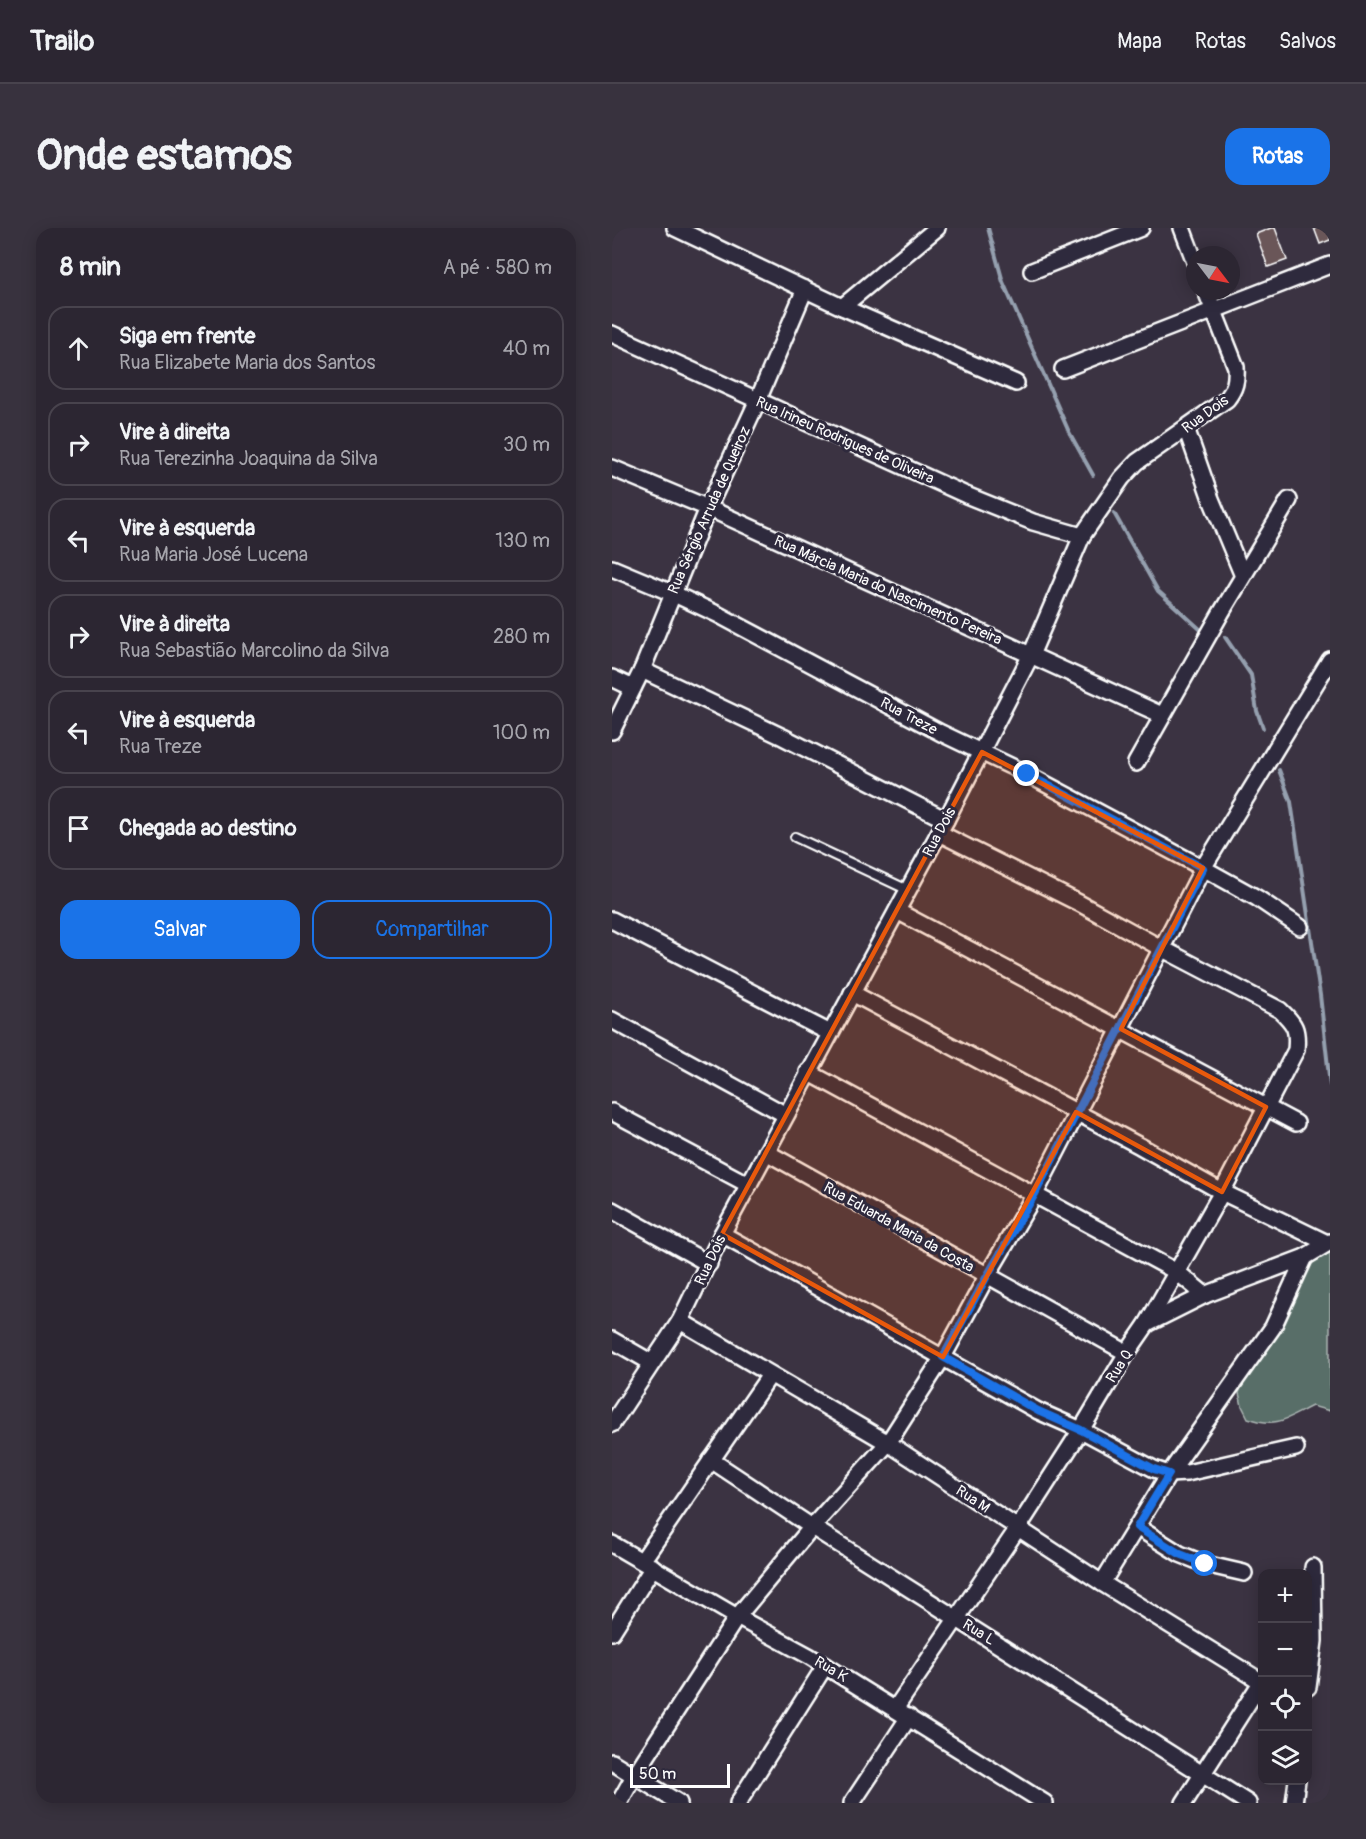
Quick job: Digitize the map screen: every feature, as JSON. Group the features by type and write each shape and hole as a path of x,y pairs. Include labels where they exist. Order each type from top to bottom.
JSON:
{"street":[{"path":"675,228 842,307 1017,383"},
{"path":"842,307 937,228"},
{"path":"1032,270 1141,228"},
{"path":"1182,228 1189,246"},
{"path":"1063,369 1330,265"},
{"name":"Rua Sérgio Arruda de Queiroz","path":"612,730 642,670 708,508 758,400 805,289"},
{"path":"1209,300 1213,311"},
{"name":"Rua Dois","path":"612,1424 680,1321 722,1234 982,752 1031,655 1082,536 1122,478 1137,462 1227,399 1234,391 1237,379 1236,367 1213,311"},
{"name":"Rua Irineu Rodrigues de Oliveira","path":"612,334 966,495 1033,522 1082,536"},
{"path":"1186,428 1211,499 1243,576"},
{"name":"Rua Márcia Maria do Nascimento Pereira","path":"612,468 708,508 1162,715"},
{"path":"1136,763 1289,500"},
{"name":"Rua Treze","path":"612,568 672,593 744,628 941,733 1027,774 1257,898 1300,927"},
{"path":"619,1803 737,1617 812,1527 888,1443 943,1357 1035,1194 1203,868 1330,660"},
{"path":"642,670 783,737 1161,948"},
{"path":"612,678 633,687"},
{"path":"897,911 1296,1123"},
{"path":"612,920 830,1033"},
{"name":"Rua Q","path":"895,1709 1018,1528 1081,1430 1126,1353 1147,1324 1222,1192 1296,1050 1298,1034 1292,1021 1280,1010 1161,948"},
{"path":"852,993 1222,1192 1329,1243"},
{"path":"612,1020 786,1115"},
{"path":"808,1072 1177,1272 1205,1295"},
{"path":"612,1112 749,1185"},
{"name":"Rua Eduarda Maria da Costa","path":"766,1152 1126,1353"},
{"path":"612,1210 709,1264"},
{"path":"722,1234 1038,1411 1081,1430 1154,1469 1169,1474 1187,1473 1296,1448"},
{"path":"1147,1324 1205,1295 1305,1257 1329,1243"},
{"path":"1102,1583 1169,1474 1273,1327 1305,1257"},
{"name":"Rua M","path":"680,1321 888,1443 1102,1583 1258,1680"},
{"path":"612,1341 652,1363"},
{"path":"612,1632 648,1564 711,1460 770,1375"},
{"name":"Rua L","path":"711,1460 812,1527 1248,1803"},
{"path":"1137,1527 1180,1554 1205,1564 1244,1572"},
{"name":"Rua K","path":"612,1544 825,1666 1045,1803"},
{"path":"1309,1677 1314,1641 1313,1567"},
{"path":"738,1803 825,1666"},
{"path":"1185,1803 1258,1688"},
{"path":"852,1803 909,1717"},
{"path":"612,1762 679,1803"},
{"path":"1294,1803 1296,1785"}],"lane":[{"path":"795,837 908,890"}],"highlighted area":[{"path":"982,752 1203,868 1121,1029 1266,1107 1222,1192 1076,1112 943,1357 722,1234"}],"green space":[{"path":"1330,1247 1330,1411 1312,1406 1281,1421 1267,1422 1248,1418 1239,1393 1248,1369 1303,1272 1317,1254"}],"building":[{"path":"1275,228 1287,260 1268,267 1256,234"},
{"path":"1314,228 1330,228 1330,240 1320,244"}],"waterway":[{"path":"988,228 1003,282 1069,432 1093,475"},
{"path":"1114,513 1158,591 1201,630"},
{"path":"1225,637 1251,675 1257,711 1263,728"},
{"path":"1279,770 1291,802 1320,995 1330,1085"}],"route":[{"path":"1027,774 1203,868 1035,1194 943,1357 1038,1411 1081,1430 1154,1469 1169,1474 1137,1527 1180,1554 1205,1564"}]}
